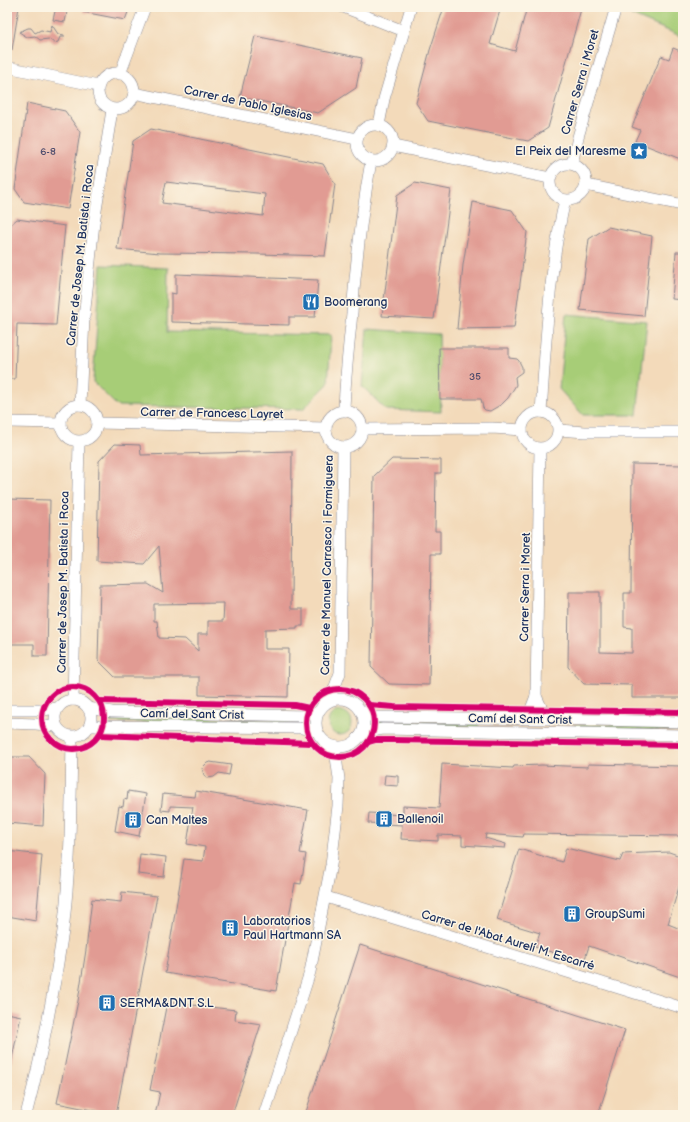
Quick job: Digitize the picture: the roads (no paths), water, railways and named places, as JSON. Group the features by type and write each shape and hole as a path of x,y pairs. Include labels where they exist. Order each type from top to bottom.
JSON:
{"street":[{"path":"120,74 145,7"},
{"path":"343,7 404,31"},
{"path":"379,125 384,99 411,7"},
{"name":"Carrer Serra i Moret","path":"572,164 578,137 616,7"},
{"path":"7,67 98,86"},
{"path":"116,73 120,74 125,76 132,83 134,93 132,100 126,106 120,109 112,110 106,107 98,98 98,86 107,75 116,73"},
{"name":"Carrer de Pablo Iglesias","path":"134,93 357,139"},
{"name":"Carrer de Josep M. Batista i Roca","path":"80,405 84,318 94,223 112,110"},
{"path":"373,124 379,125 384,127 392,135 393,146 386,158 379,161 371,161 361,155 358,150 357,139 363,129 373,124"},
{"path":"393,146 550,178"},
{"path":"344,410 356,262 366,186 371,161"},
{"path":"572,164 577,166 584,174 586,185 583,192 578,197 572,200 565,200 559,198 551,190 550,178 552,173 561,165 572,164"},
{"path":"586,185 683,205"},
{"path":"541,412 549,303 560,223 565,200"},
{"path":"80,405 84,406 95,414 97,423 94,434 84,441 79,442 66,436 61,428 61,423 64,413 67,410 73,406 80,405"},
{"path":"344,410 350,411 359,418 362,428 358,440 354,444 343,447 330,441 326,433 326,428 327,421 331,415 344,410"},
{"path":"541,412 548,414 553,418 557,423 559,430 553,443 540,449 529,445 523,436 522,430 526,419 530,415 541,412"},
{"path":"7,422 61,423"},
{"name":"Carrer de Francesc Layret","path":"97,423 326,428"},
{"path":"362,428 492,428 522,430"},
{"path":"559,430 585,432 683,432"},
{"name":"Carrer de Josep M. Batista i Roca","path":"74,700 79,442"},
{"name":"Carrer de Manuel Carrasco i Formiguera","path":"320,709 334,689 340,673 343,447"},
{"name":"Carrer Serra i Moret","path":"536,696 540,449"},
{"path":"520,719 531,709 536,696"},
{"path":"536,696 542,709 553,719"},
{"path":"264,1115 310,972 331,866 338,806 339,780 336,757 333,750 325,743 320,738 317,731 316,719 320,709 334,699 345,699 356,705 364,718 362,732 358,738 352,744 345,747 332,746 325,743"},
{"path":"7,710 43,710 57,708 64,702 74,700 84,704 88,708 91,717 90,726 82,734 72,736 63,734 56,726 55,717 57,708"},
{"name":"Camí del Sant Crist","path":"88,708 112,712 306,716 320,709"},
{"name":"Camí del Sant Crist","path":"361,711 373,717 683,722"},
{"path":"7,723 56,726"},
{"name":"Camí del Sant Crist","path":"90,726 302,728 317,731"},
{"name":"Camí del Sant Crist","path":"358,738 368,732 383,729 683,735"},
{"path":"26,1115 50,1009 63,930 71,831 72,736"},
{"name":"Carrer de l'Abat Aurelí M. Escarré","path":"326,897 683,1008"}],"place":[{"name":"El Peix del Maresme","path":"639,151"},
{"name":"Boomerang","path":"311,302"},
{"name":"Ballenoil","path":"384,819"},
{"name":"Can Maltes","path":"133,820"},
{"name":"GroupSumi","path":"572,914"},
{"name":"Laboratorios Paul Hartmann SA","path":"230,928"},
{"name":"SERMA&DNT S.L","path":"107,1003"}]}
